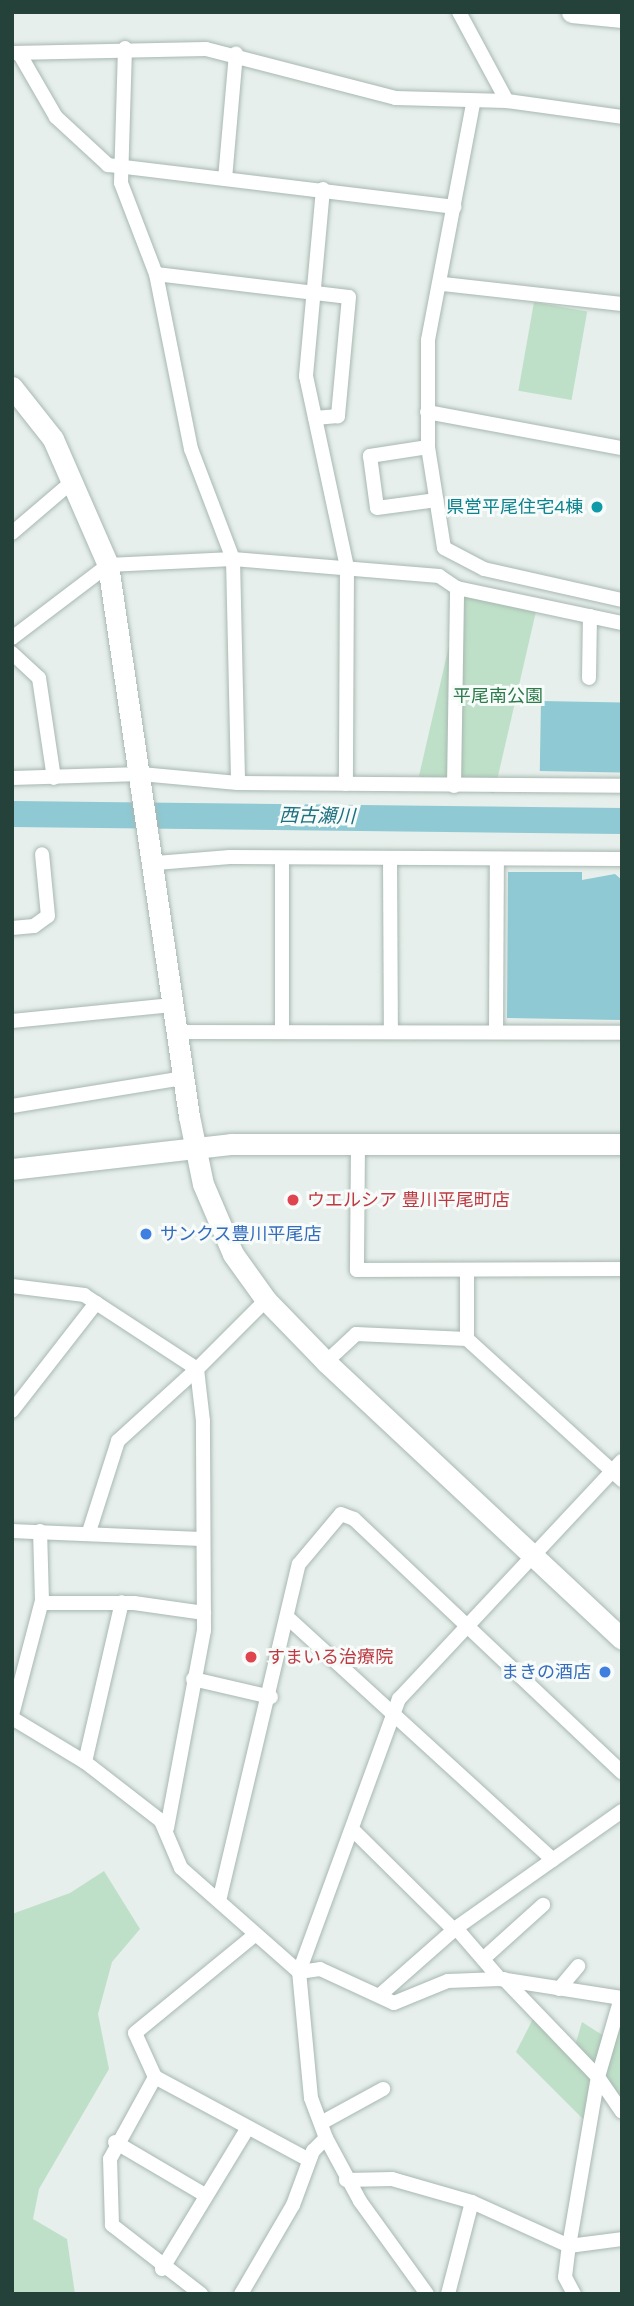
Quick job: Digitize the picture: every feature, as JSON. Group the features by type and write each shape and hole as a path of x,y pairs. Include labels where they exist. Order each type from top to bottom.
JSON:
{"street":[{"path":"459,12 507,101"},
{"path":"572,12 622,17"},
{"path":"454,207 323,189 121,169 108,165 56,117 16,53 125,48 236,53 395,98 473,104 507,101 622,117"},
{"path":"125,48 121,169 156,274 191,449 233,559 238,783"},
{"path":"225,179 236,53"},
{"path":"473,104 443,284 428,340 428,447 444,548 458,558 484,569 622,600"},
{"path":"323,189 306,376 347,567 346,784"},
{"path":"156,274 349,297 338,416 315,418"},
{"path":"443,284 622,304"},
{"path":"12,387 53,439 74,481 108,565 156,863 172,1005 195,1147 233,1254 266,1300 326,1362 622,1639"},
{"path":"427,412 622,448"},
{"path":"428,447 370,456 377,508 436,500"},
{"path":"12,533 74,481"},
{"path":"12,638 108,565 233,559 439,576 457,588 622,623"},
{"path":"454,786 457,588"},
{"path":"589,678 590,616"},
{"path":"12,653 39,678 54,778"},
{"path":"12,778 143,783 622,786"},
{"path":"12,928 34,926 48,916 42,854"},
{"path":"156,863 390,858 622,859"},
{"path":"390,858 391,1031"},
{"path":"282,859 282,1031"},
{"path":"496,1031 497,860"},
{"path":"12,1021 172,1005"},
{"path":"176,1032 622,1033"},
{"path":"12,1106 183,1078"},
{"path":"358,1144 356,1270 467,1272 622,1269"},
{"path":"12,1169 195,1147 622,1144"},
{"path":"467,1272 467,1339"},
{"path":"12,1286 66,1290 96,1303 197,1369"},
{"path":"89,1532 118,1441 197,1369 266,1300"},
{"path":"12,1411 96,1303"},
{"path":"326,1362 356,1334 467,1339 619,1471 532,1555 393,1710 299,1972 311,2098 326,2138 346,2180 427,2294"},
{"path":"197,1369 204,1460 200,1539 204,1613 167,1828 181,1868 220,1897 299,1972 320,1969 394,2003 448,1981 502,1979 559,1989 620,1995 598,2077 569,2246 565,2277 574,2294"},
{"path":"220,1897 271,1697 299,1564 341,1514 354,1520 622,1772"},
{"path":"12,1531 89,1532 200,1539"},
{"path":"40,1531 46,1567 42,1603 12,1716 85,1762 167,1828"},
{"path":"42,1603 122,1602 204,1613"},
{"path":"85,1762 122,1602"},
{"path":"287,1617 393,1710 553,1860"},
{"path":"193,1679 271,1697"},
{"path":"380,1995 455,1929 622,1811"},
{"path":"352,1829 455,1929 598,2077 622,2112"},
{"path":"483,1959 543,1905"},
{"path":"256,1934 135,2033 155,2077 247,2129 309,2160"},
{"path":"559,1989 578,1966"},
{"path":"155,2077 115,2141 112,2225 162,2269 201,2294"},
{"path":"321,2123 383,2089"},
{"path":"162,2269 247,2129"},
{"path":"241,2294 293,2205 309,2160 326,2138"},
{"path":"115,2141 205,2195"},
{"path":"346,2180 392,2179 472,2202 569,2246 622,2239"},
{"path":"448,2294 472,2202"}],"green space":[{"path":"534,302 587,311 572,400 518,391"},
{"name":"平尾南公園","path":"461,594 536,611 494,794 419,776"},
{"path":"104,1871 140,1929 112,1962 98,2014 109,2069 39,2189 33,2219 67,2239 75,2294 12,2294 12,1914 70,1893"},
{"path":"622,2008 622,2108 603,2079"},
{"path":"535,2015 591,2075 587,2123 516,2052"},
{"path":"582,2022 607,2038 597,2073 574,2049"}],"water":[{"path":"541,701 622,702 621,772 540,771"},
{"path":"508,872 582,872 582,880 615,874 622,880 621,1020 507,1018"}],"waterway":[{"name":"西古瀬川","path":"12,814 622,821"}],"place":[{"name":"県営平尾住宅4棟","path":"597,507"},
{"name":"ウエルシア 豊川平尾町店","path":"293,1200"},
{"name":"サンクス豊川平尾店","path":"146,1234"},
{"name":"すまいる治療院","path":"251,1657"},
{"name":"まきの酒店","path":"605,1672"}]}
